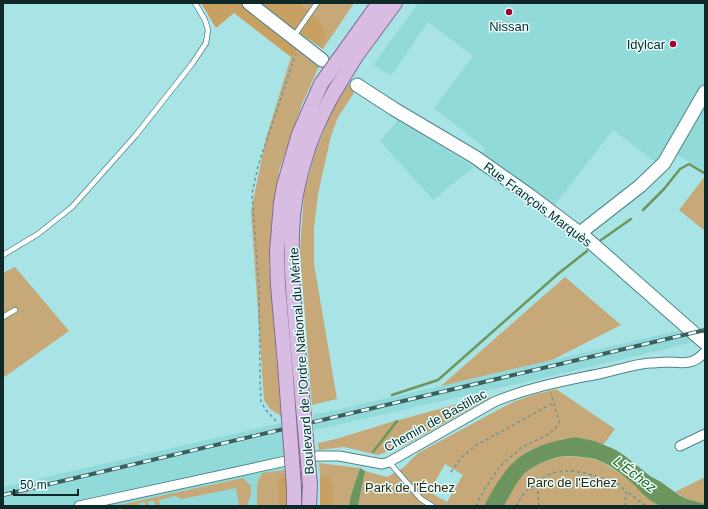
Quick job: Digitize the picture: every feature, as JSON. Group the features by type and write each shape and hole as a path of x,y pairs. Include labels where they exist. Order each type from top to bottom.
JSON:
{"main road":[{"name":"Boulevard de l'Ordre National du Mérite","path":"294,506 292,244 293,214 298,184 305,158 318,122 334,92 351,52 379,3"},
{"name":"Boulevard de l'Ordre National du Mérite","path":"309,506 310,485 292,362 278,286 277,252 281,203 284,186 299,134 321,84 395,3"}],"street":[{"path":"249,3 322,60"},
{"name":"Rue François Marquès","path":"357,85 394,109 475,157 529,195 581,234 705,343"},
{"path":"581,234 640,186 664,163 705,92"},
{"name":"Chemin de Bastillac","path":"79,506 286,461 317,456 339,456 375,464 382,464 494,402 511,395 550,384 649,363 692,362 700,358 705,352"},
{"path":"680,446 705,434"}],"lane":[{"path":"3,255 38,234 72,207 136,135 192,64 206,43 208,30 205,20 195,3"},
{"path":"297,40 317,3"},
{"path":"3,317 15,310"},
{"path":"388,462 421,499 432,506"}],"path":[{"path":"276,421 266,410 262,402 260,377 259,287 252,194 258,166 294,59 297,40"},
{"path":"476,506 484,490 500,466 521,448 547,435 555,429 559,422 553,403 550,384"},
{"path":"451,472 462,457 475,446 553,403"},
{"path":"516,506 531,486 537,484 541,478 548,474 567,471 582,472 616,483 646,506"},
{"path":"537,484 539,506"},
{"path":"625,506 626,491"}],"shaded area":[{"path":"201,3 242,3 297,47 296,53 291,57 234,13 216,28"},
{"path":"259,3 299,3 307,9 323,26 326,37 323,49 273,15"},
{"path":"418,3 705,3 705,172 667,148 657,163 613,130 554,206 524,198 474,167 485,148 434,108 473,56 428,22 391,76 373,65"},
{"path":"398,120 474,167 433,200 380,141"},
{"path":"681,330 694,342 314,430 313,415"},
{"path":"281,423 287,470 277,480 278,506 3,506 3,487"},
{"path":"287,477 288,506 278,506 277,479"},
{"path":"320,477 331,477 333,487 333,506 320,506"}],"green space":[{"path":"299,3 354,3 323,49 326,37 307,9"},
{"path":"297,47 320,64 302,104 279,171 272,217 269,263 281,416 270,409 264,400 251,211 266,138 291,57 296,53"},
{"path":"348,84 356,90 338,117 331,136 318,194 314,228 314,264 337,399 312,405 300,253 304,193 315,153 332,111"},
{"path":"705,176 705,231 679,210"},
{"path":"15,267 69,331 3,378 3,273"},
{"path":"565,277 621,325 552,360 441,386"},
{"name":"Park de l'Échez","path":"556,389 615,429 603,445 595,441 575,437 563,439 530,450 514,461 484,506 358,506 365,471 387,477 403,468 418,453 513,402","holes":["445,464 463,475 447,502 429,492"]},
{"path":"487,396 489,398 403,446 378,455 344,447 319,450 318,443"},
{"name":"Parc de l'Echez","path":"564,456 588,458 600,461 627,478 648,498 663,506 504,506 518,481 528,470 543,462"},
{"path":"319,463 360,468 349,506 333,506 333,487 331,478 320,477"},
{"path":"287,470 287,477 277,480 278,506 257,506 257,483 262,473"},
{"path":"705,477 705,504 687,499 675,492"},
{"path":"243,478 251,486 251,494 247,506 239,506 236,488 182,499 175,496 159,500 160,506 156,506 154,501 148,501 149,506 146,506 145,502 139,503 140,506 115,506"}],"water":[{"name":"L'Échez","path":"575,437 595,441 616,450 650,476 679,495 705,504 705,506 662,506 647,498 623,475 598,460 577,456 565,456 542,462 531,468 518,482 504,506 484,506 505,471 515,460 539,446"},
{"path":"360,468 365,471 358,506 349,506 351,495"}],"waterway":[{"path":"643,210 664,189 680,169 689,164 704,173 705,172"},
{"path":"601,240 631,219"},
{"path":"392,395 438,380 559,273 587,251"},
{"path":"373,452 397,421"}],"railway":[{"path":"3,495 705,330"}],"place":[{"name":"Nissan","path":"509,12"},
{"name":"Idylcar","path":"673,44"}]}
